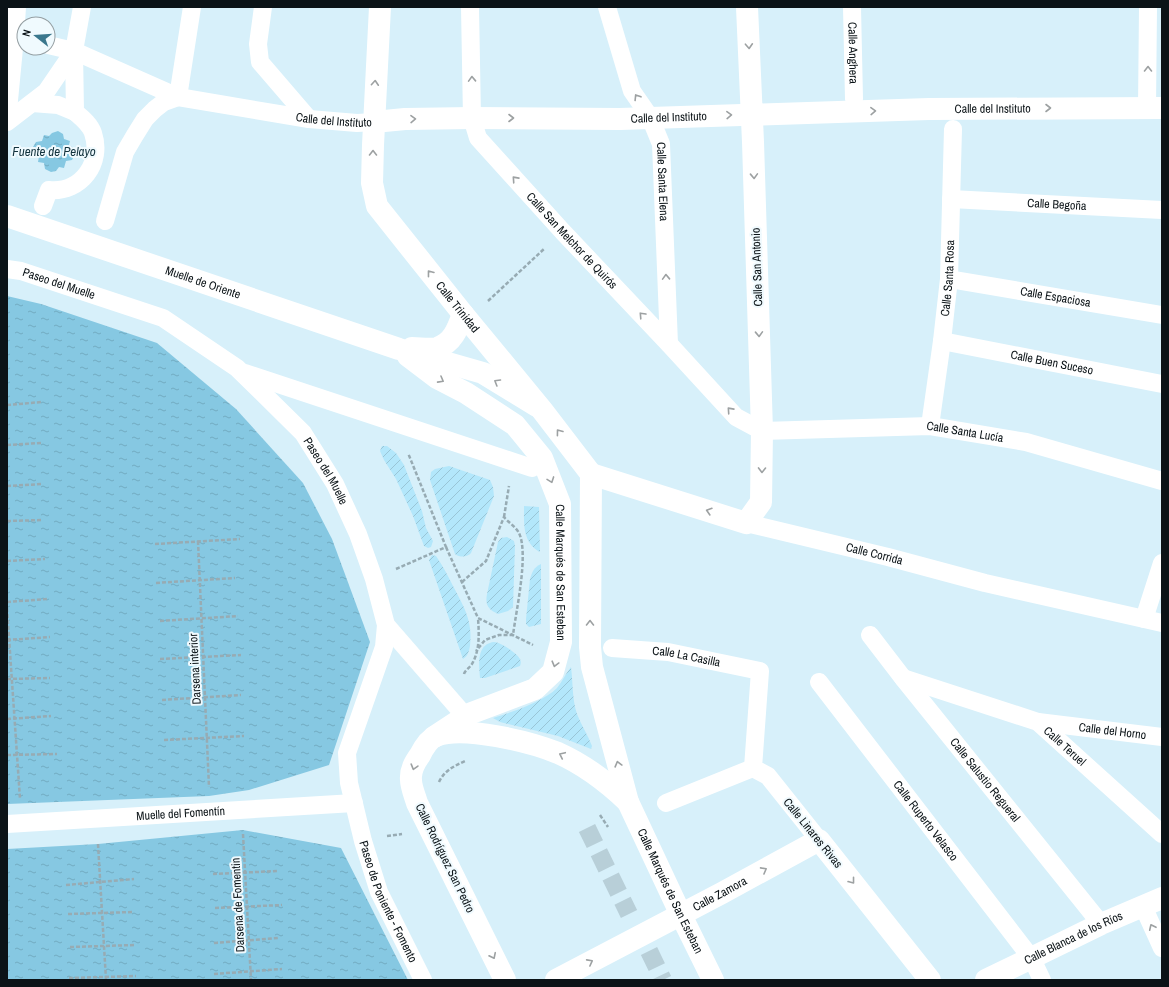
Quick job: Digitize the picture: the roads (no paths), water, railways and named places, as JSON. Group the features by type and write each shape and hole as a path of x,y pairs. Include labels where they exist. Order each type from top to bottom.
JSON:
{"street":[{"path":"7,122 17,7"},
{"path":"75,112 74,51 82,7"},
{"path":"105,221 125,152 145,119 164,102 178,97 192,7"},
{"path":"263,7 258,44 260,62 309,118"},
{"name":"Calle Trinidad","path":"380,7 372,183 377,206 542,410 590,474"},
{"name":"Calle San Melchor de Quirós","path":"470,7 472,118 478,138 563,232 736,417 762,431"},
{"name":"Calle Santa Elena","path":"607,7 632,91 650,117 661,144 669,344"},
{"name":"Calle San Antonio","path":"746,523 761,502 762,431 752,114 747,7"},
{"name":"Calle Anghera","path":"852,7 854,99"},
{"path":"1148,7 1155,108"},
{"name":"Calle del Instituto","path":"56,47 74,51 178,97 309,118 357,123 405,119 620,119 945,109 1155,108"},
{"path":"7,122 46,92 74,51"},
{"path":"32,103 58,105 75,112 86,120 96,144 95,158 90,170 81,180 70,188 57,191 49,190 44,206"},
{"name":"Calle Santa Rosa","path":"930,426 949,280 953,129"},
{"path":"95,158 122,164"},
{"name":"Calle Begoña","path":"951,199 1162,210"},
{"name":"Muelle de Oriente","path":"7,216 399,349 483,373 542,410"},
{"name":"Paseo del Muelle","path":"7,269 21,271 163,318 240,371 303,432 334,484 358,534 374,579 386,625 384,647 347,753 349,783 363,841"},
{"name":"Calle Espaciosa","path":"949,280 1162,315"},
{"name":"Muelle de Oriente","path":"399,349 437,348 448,342 456,334 463,314"},
{"name":"Calle Buen Suceso","path":"942,341 1162,384"},
{"name":"Muelle de Oriente","path":"399,349 437,378 515,424"},
{"path":"240,371 532,468"},
{"name":"Calle Marqués de San Esteban","path":"434,737 469,714 535,689 553,672 561,642 560,504 542,458 515,424"},
{"name":"Calle Santa Lucía","path":"762,431 930,426 1026,442 1162,481"},
{"name":"Calle Marqués de San Esteban","path":"590,474 590,647 592,667 628,802 713,980"},
{"name":"Calle Corrida","path":"590,474 746,523 888,556 985,583 1162,623"},
{"path":"1144,619 1162,563"},
{"path":"386,625 459,709"},
{"name":"Calle Salustio Regueral","path":"870,635 1101,924"},
{"name":"Calle La Casilla","path":"612,648 668,652 760,671 753,768"},
{"name":"Calle Teruel","path":"903,678 1038,722 1162,834"},
{"name":"Calle Ruperto Velasco","path":"819,682 1032,959 1042,980"},
{"name":"Calle del Horno","path":"1038,722 1162,736"},
{"name":"Calle Marqués de San Esteban","path":"434,737 454,733 498,736 522,741 557,753 582,765 602,778 628,802"},
{"name":"Calle Rodríguez San Pedro","path":"434,737 424,748 414,764 410,780 417,804 505,980"},
{"path":"666,803 753,768"},
{"name":"Calle Linares Rivas","path":"753,768 768,776 930,980"},
{"name":"Muelle del Fomentín","path":"7,824 354,803"},
{"name":"Calle Zamora","path":"556,980 681,915 819,840"},
{"name":"Paseo de Poniente - Fomento","path":"363,841 379,892 423,980"},
{"path":"1152,902 1162,948"},
{"name":"Calle Blanca de los Ríos","path":"986,980 1032,959 1101,924 1152,902"}],"water":[{"name":"Fuente de Pelayo","path":"58,131 63,134 64,139 70,141 69,145 74,148 75,154 72,160 66,161 64,168 59,167 56,171 51,172 45,169 44,163 38,162 39,156 34,153 33,147 36,142 42,141 44,135 49,136"},
{"path":"7,296 41,304 157,343 236,409 303,483 332,539 370,642 329,765 249,790 209,796 7,804"},
{"path":"243,830 341,848 408,980 7,980 7,849 98,844"}],"tunnel":[{"path":"587,828 629,914"},
{"path":"649,951 663,980"}]}
